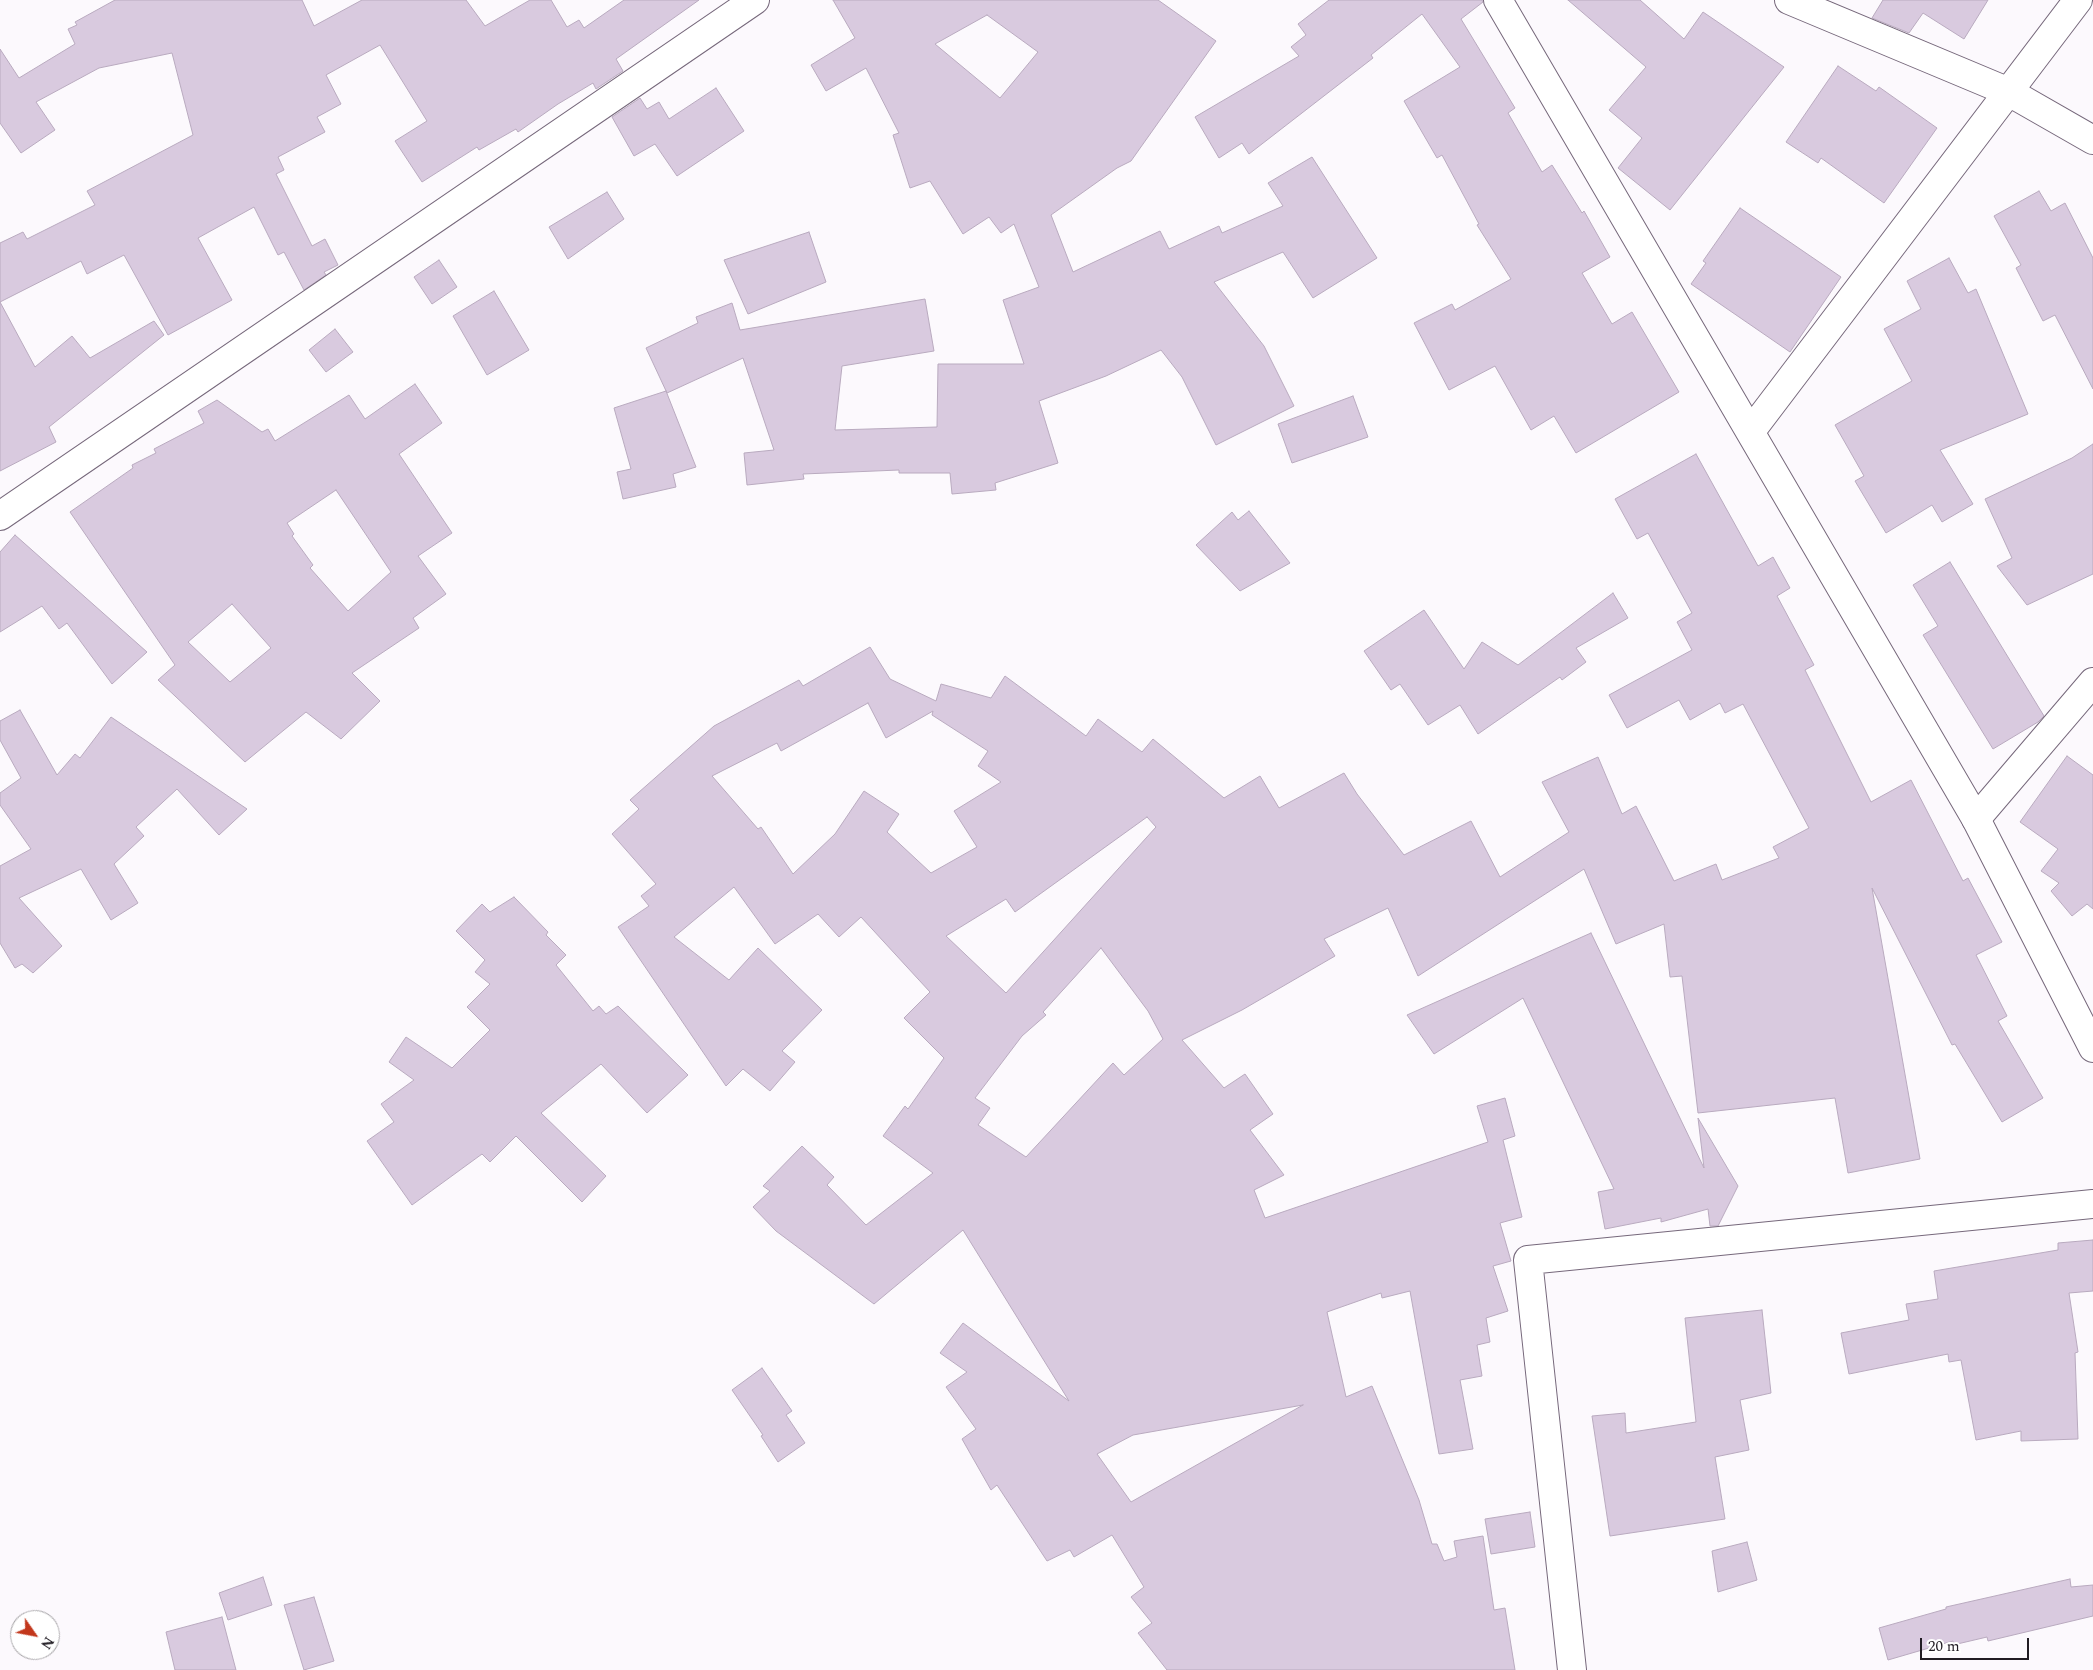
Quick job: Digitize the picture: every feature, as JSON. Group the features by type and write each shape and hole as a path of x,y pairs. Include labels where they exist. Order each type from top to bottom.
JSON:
{"street":[{"path":"0,516 754,0"},
{"path":"1498,0 1976,819 2093,1048"},
{"path":"1789,0 2009,92 2093,140"},
{"path":"1751,431 2078,0"},
{"path":"1976,819 2093,682"},
{"path":"1572,1670 1528,1260 2093,1204"}],"building":[{"path":"115,0 302,0 314,26 362,0 466,0 485,26 530,0 551,0 567,27 579,20 584,28 624,0 699,0 616,59 623,71 596,89 593,83 558,104 518,132 516,129 479,150 477,147 422,182 395,141 427,121 380,45 326,75 341,104 317,117 325,132 278,157 284,170 276,174 312,246 325,239 338,265 324,272 326,275 304,290 284,252 278,255 254,207 198,238 232,300 168,335 124,255 87,274 81,261 0,302 0,243 23,232 27,239 95,205 87,191 193,135 172,53 99,68 36,102 55,130 21,153 0,123 0,49 19,78 75,44 68,29 77,25 75,22"},
{"path":"833,0 1158,0 1216,41 1131,161 1117,168 1051,215 1073,272 1160,231 1169,249 1219,226 1222,233 1283,206 1268,183 1312,157 1377,258 1313,298 1283,252 1214,282 1264,346 1294,406 1216,445 1182,377 1161,350 1106,376 1039,401 1058,463 995,483 996,490 952,494 950,473 899,473 899,470 803,474 804,479 747,485 744,453 774,450 743,358 667,393 646,348 698,323 696,317 732,303 740,330 925,299 934,351 842,366 835,430 937,427 938,364 1024,364 1003,300 1039,287 1014,224 1001,233 989,217 963,234 930,181 910,188 893,135 899,133 866,68 826,91 811,65 855,38","holes":["987,15 1038,52 1000,98 935,44"]},
{"path":"1329,0 1482,0 1483,2 1461,19 1515,108 1508,113 1542,172 1552,165 1582,213 1584,211 1610,257 1582,273 1612,324 1632,312 1679,392 1576,453 1554,416 1531,430 1495,366 1449,390 1414,323 1452,304 1455,310 1511,279 1477,225 1479,224 1442,155 1437,158 1404,101 1460,67 1422,14 1371,55 1373,58 1249,154 1242,143 1219,158 1195,117 1299,56 1291,47 1306,35 1298,24"},
{"path":"1568,0 1640,0 1684,39 1703,12 1784,67 1670,210 1618,168 1642,138 1609,110 1646,67"},
{"path":"1883,0 1988,0 1964,39 1923,13 1909,33 1872,18"},
{"path":"1838,66 1876,91 1879,87 1937,128 1884,203 1821,158 1818,163 1786,142"},
{"path":"716,88 744,131 677,176 655,144 634,156 612,117 640,98 647,109 659,102 669,119"},
{"path":"2039,191 2051,211 2065,203 2093,258 2093,389 2055,315 2043,321 2016,268 2021,265 1994,216"},
{"path":"607,192 624,219 568,259 549,227"},
{"path":"1740,208 1841,277 1790,352 1691,284 1706,263 1703,261"},
{"path":"809,232 826,282 748,314 724,260"},
{"path":"1949,258 1968,293 1976,289 2028,414 1940,450 1973,504 1942,522 1932,505 1886,533 1855,481 1864,476 1835,425 1912,381 1884,329 1921,309 1907,281"},
{"path":"439,260 457,287 432,304 414,277"},
{"path":"494,291 529,350 487,375 453,316"},
{"path":"0,302 35,367 72,336 90,358 154,321 164,335 49,427 56,442 0,471"},
{"path":"335,329 353,352 326,372 309,350"},
{"path":"415,384 442,423 399,454 452,533 418,556 446,594 413,618 419,628 352,673 380,701 341,739 306,712 245,762 158,680 175,665 70,512 133,468 132,465 156,453 154,449 204,423 198,411 217,400 262,432 268,429 275,441 349,395 365,419","holes":["336,490 391,572 348,611 310,568 313,565 292,536 294,534 287,523","232,604 271,648 230,682 188,642"]},
{"path":"666,391 696,467 673,474 676,487 623,499 617,472 631,469 614,408"},
{"path":"1353,396 1368,437 1292,463 1278,424"},
{"path":"2093,444 2093,574 2027,605 1997,566 2012,558 1985,499 2072,458"},
{"path":"1696,454 1758,566 1773,557 1790,588 1777,596 1814,665 1805,670 1871,802 1911,780 1963,881 1968,878 2002,942 1976,955 2007,1016 1998,1021 2043,1098 2002,1122 1955,1044 1952,1045 1872,888 1920,1159 1848,1173 1835,1098 1698,1113 1682,976 1670,977 1664,924 1616,944 1584,869 1418,976 1388,908 1324,939 1335,956 1242,1010 1182,1040 1224,1088 1245,1074 1273,1114 1250,1130 1284,1175 1254,1190 1265,1218 1488,1142 1477,1106 1505,1098 1515,1136 1503,1140 1522,1217 1500,1223 1511,1261 1493,1266 1508,1311 1486,1318 1490,1342 1477,1345 1482,1376 1460,1380 1473,1449 1439,1454 1410,1291 1382,1298 1381,1293 1327,1312 1346,1397 1372,1386 1419,1500 1432,1544 1437,1544 1444,1561 1457,1557 1454,1541 1483,1536 1494,1610 1505,1608 1515,1670 1167,1670 1138,1633 1152,1623 1131,1597 1144,1587 1112,1535 1074,1557 1070,1550 1047,1561 997,1485 991,1490 962,1439 976,1429 946,1387 967,1372 940,1353 963,1323 1069,1401 963,1230 874,1304 776,1231 753,1207 770,1191 763,1186 802,1146 834,1177 827,1185 866,1225 933,1173 883,1136 905,1106 908,1109 944,1058 904,1018 930,992 861,917 839,937 818,914 775,944 734,887 674,937 729,980 758,948 822,1010 782,1051 795,1062 770,1091 743,1069 726,1086 618,927 649,906 641,896 656,884 612,834 639,809 630,800 714,726 799,680 803,686 870,647 890,679 936,701 941,684 991,698 1005,676 1086,736 1098,719 1142,752 1153,739 1224,798 1260,776 1279,808 1344,773 1357,794 1404,855 1471,821 1500,877 1569,832 1542,782 1598,757 1622,814 1636,806 1674,881 1716,864 1722,880 1779,858 1773,847 1809,828 1743,704 1725,713 1720,703 1690,720 1679,700 1627,728 1609,695 1692,650 1677,622 1692,613 1648,533 1637,539 1615,499","holes":["868,703 886,738 933,711 932,715 988,751 978,766 1001,782 954,811 977,847 931,873 887,832 899,814 864,791 835,834 793,874 761,827 758,829 712,776 777,743 781,751","1147,817 1156,827 1006,993 946,936 1006,899 1015,912","1101,948 1148,1011 1163,1039 1124,1075 1113,1063 1026,1157 978,1125 990,1108 975,1098 1022,1036 1046,1015 1043,1012","1303,1405 1131,1502 1097,1454 1133,1435"]},
{"path":"1249,511 1290,563 1240,591 1196,545 1232,512 1238,520"},
{"path":"15,535 147,652 112,684 67,623 59,629 42,606 0,632 0,552"},
{"path":"1950,562 2044,716 2038,722 1993,749 1923,635 1938,626 1913,585"},
{"path":"1613,593 1628,618 1576,648 1586,662 1562,680 1560,677 1478,734 1460,705 1428,725 1400,684 1391,690 1364,651 1424,610 1464,669 1482,642 1518,665"},
{"path":"20,710 57,775 75,754 80,758 111,717 247,809 219,835 177,789 136,827 144,836 114,864 138,903 111,920 81,869 19,898 62,946 33,973 22,964 15,968 0,943 0,866 31,849 0,805 0,793 21,778 0,740 0,721"},
{"path":"2067,756 2093,775 2093,909 2087,904 2072,916 2051,891 2059,883 2041,871 2058,849 2020,822"},
{"path":"514,897 548,932 546,935 566,955 556,965 593,1011 599,1006 606,1014 618,1006 688,1075 647,1113 601,1064 541,1113 606,1176 582,1202 516,1136 490,1162 482,1154 412,1205 367,1141 394,1122 381,1104 414,1080 389,1062 406,1037 452,1068 490,1030 467,1007 490,984 475,972 485,960 456,931 482,904 490,912"},
{"path":"1591,933 1704,1168 1698,1118 1738,1186 1718,1226 1710,1226 1708,1209 1661,1222 1661,1218 1605,1229 1598,1192 1614,1189 1523,998 1434,1054 1407,1015"},
{"path":"2093,1240 2093,1291 2069,1293 2078,1352 2075,1353 2078,1439 2021,1441 2021,1431 1976,1440 1961,1360 1949,1362 1948,1354 1849,1374 1841,1333 1909,1320 1906,1304 1938,1299 1934,1271 2058,1250 2058,1243"},
{"path":"1762,1310 1771,1393 1740,1400 1749,1450 1715,1457 1725,1519 1610,1536 1592,1416 1625,1413 1626,1433 1696,1422 1685,1318"},
{"path":"762,1368 792,1411 786,1415 805,1443 778,1462 761,1436 763,1435 732,1390"},
{"path":"1530,1512 1535,1547 1491,1554 1485,1519"},
{"path":"1747,1542 1757,1580 1718,1592 1712,1551"},
{"path":"263,1577 272,1605 228,1620 219,1593"},
{"path":"2070,1579 2071,1587 2093,1585 2093,1616 1988,1641 1987,1637 1953,1645 1953,1641 1888,1660 1879,1628 1946,1609 1946,1607"},
{"path":"314,1597 334,1661 304,1670 284,1605"},
{"path":"222,1617 236,1670 175,1670 166,1632"}]}
